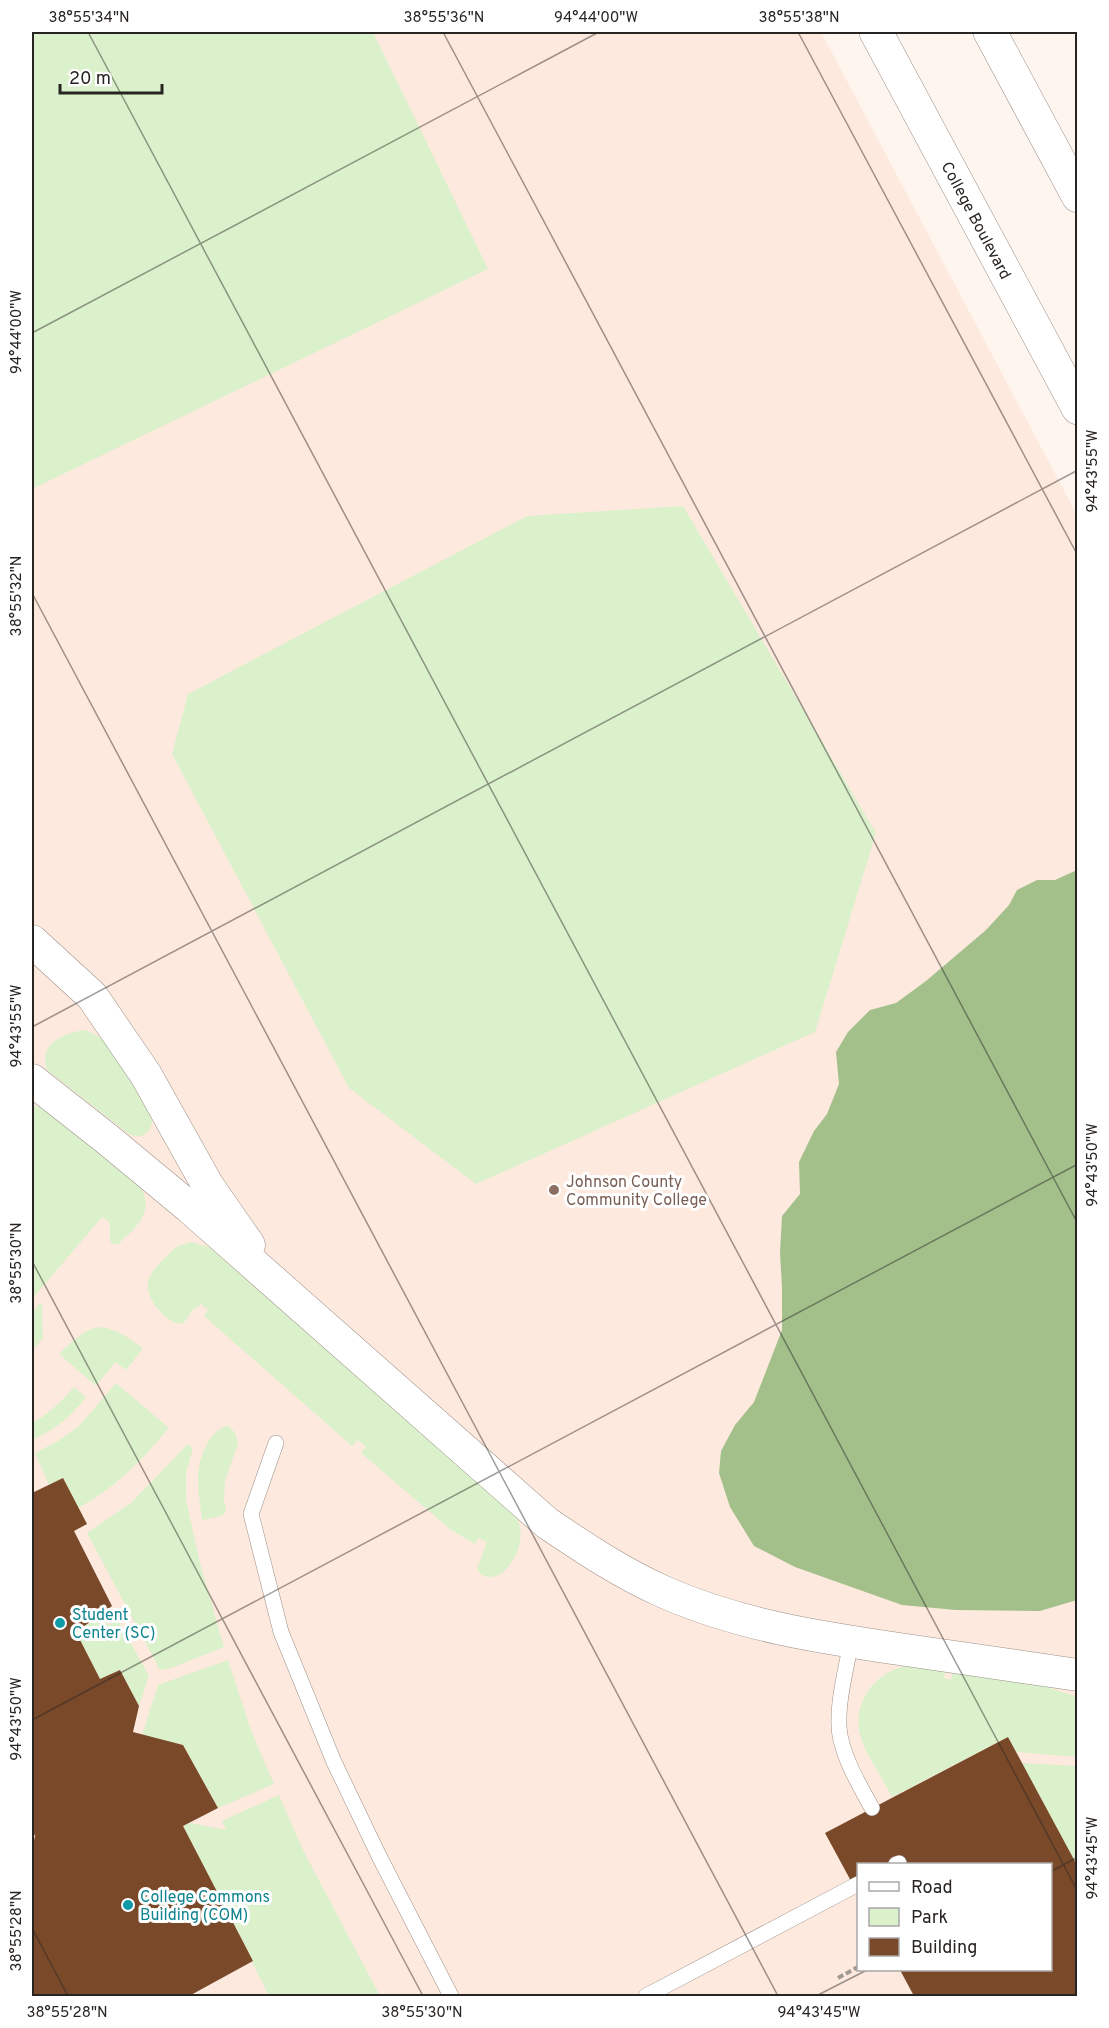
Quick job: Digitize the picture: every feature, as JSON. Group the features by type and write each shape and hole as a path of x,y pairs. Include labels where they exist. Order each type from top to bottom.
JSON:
{"main road":[{"name":"College Boulevard","path":"876,32 1077,408"},
{"path":"990,32 1077,196"}],"street":[{"path":"32,941 92,996 146,1075 208,1186 277,1285"},
{"path":"32,1080 183,1203 547,1523 607,1562 664,1592 726,1615 786,1630 851,1642 1077,1675"}],"lane":[{"path":"276,1443 251,1514 281,1632 334,1762 451,1996"},
{"path":"851,1642 840,1703 840,1738 851,1769 872,1808"},
{"path":"646,1996 857,1885"}],"path":[{"path":"838,1978 857,1968"}],"shaded area":[{"name":"Johnson County Community College","path":"32,32 821,32 1077,515 1077,1996 32,1996"}],"green space":[{"path":"32,32 373,32 488,269 32,489"},
{"path":"683,506 876,833 815,1032 476,1184 349,1088 172,754 188,694 527,516"},
{"path":"1077,870 1077,1600 1040,1611 956,1610 902,1605 795,1567 754,1546 730,1507 719,1473 721,1451 735,1425 754,1402 782,1330 780,1253 782,1216 800,1194 799,1162 814,1131 827,1114 839,1084 836,1052 848,1032 870,1010 896,1003 926,981 986,930 1009,905 1017,890 1037,880 1055,880"},
{"path":"85,1030 106,1040 123,1063 152,1120 150,1129 142,1136 129,1134 47,1070 46,1053 50,1046 61,1037"},
{"path":"32,1105 46,1109 139,1183 144,1193 145,1210 138,1224 118,1244 112,1244 110,1223 102,1217 32,1299"},
{"path":"191,1242 209,1247 515,1515 520,1527 520,1540 517,1553 502,1572 493,1577 484,1576 477,1569 487,1542 478,1538 475,1544 451,1530 361,1453 366,1447 358,1440 352,1446 204,1316 208,1310 201,1304 196,1309 194,1308 183,1323 178,1324 160,1311 150,1296 148,1282 150,1277 174,1249"},
{"path":"40,1303 42,1304 43,1338 32,1351 32,1313"},
{"path":"98,1327 117,1331 143,1348 126,1370 115,1362 96,1386 59,1354 82,1334"},
{"path":"116,1383 169,1428 128,1472 105,1491 78,1508 63,1478 49,1485 35,1453 58,1441 79,1426"},
{"path":"74,1387 86,1397 68,1417 48,1432 32,1440 32,1423 44,1416"},
{"path":"229,1426 235,1433 238,1443 225,1481 226,1510 222,1516 202,1520 198,1483 200,1463 210,1438 222,1428"},
{"path":"188,1444 193,1448 186,1473 186,1500 200,1563 224,1647 171,1668 160,1670 87,1533 132,1502"},
{"path":"102,1613 108,1625 118,1620 149,1676 139,1706 120,1670 100,1679 76,1632"},
{"path":"228,1660 252,1733 274,1784 218,1808 183,1745 142,1735 158,1685"},
{"path":"905,1666 927,1667 945,1672 944,1678 951,1680 952,1674 960,1671 1035,1683 1077,1697 1077,1757 1016,1752 1008,1737 892,1797 863,1744 859,1731 859,1718 861,1706 873,1685 893,1670"},
{"path":"1021,1763 1077,1766 1077,1867"},
{"path":"279,1795 303,1850 380,1996 269,1996 183,1826 190,1823 226,1830 222,1821"}],"building":[{"name":"College Commons Building (COM)","path":"63,1478 87,1524 74,1531 112,1606 76,1632 100,1679 120,1670 139,1706 133,1732 183,1745 218,1808 183,1826 253,1961 189,1996 32,1996 32,1848 35,1836 32,1830 32,1493"},
{"path":"1008,1737 1078,1867 1078,1996 914,1996 901,1971 1052,1971 1052,1863 857,1863 857,1892 825,1833"}],"place":[{"name":"Johnson County Community College","path":"554,1190"},
{"name":"Student Center (SC)","path":"60,1623"},
{"name":"College Commons Building (COM)","path":"128,1905"}]}
